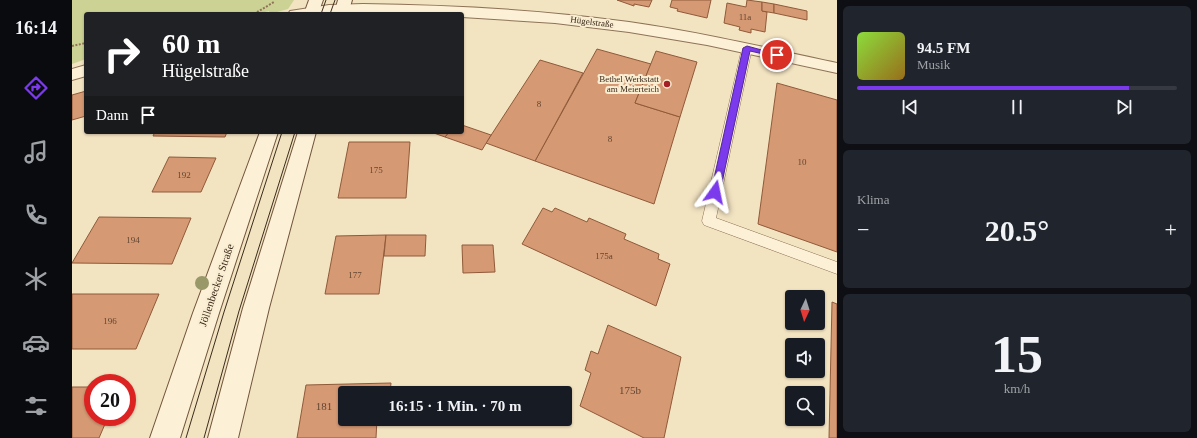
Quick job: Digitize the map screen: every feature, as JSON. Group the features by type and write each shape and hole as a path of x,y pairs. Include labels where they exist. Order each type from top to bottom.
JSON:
{"street":[{"path":"301,12 313,8 343,7"},
{"name":"Hügelstraße","path":"343,7 464,12"},
{"name":"Hügelstraße","path":"464,12 589,22 679,35 837,68"},
{"path":"72,75 84,71"},
{"name":"Jöllenbecker Straße","path":"165,438 206,312 269,134"},
{"path":"223,438 256,308 306,134"}],"lane":[{"path":"747,48 709,221 837,268"}],"path":[{"path":"257,12 277,0"},
{"path":"72,46 84,43"}],"green space":[{"path":"72,0 294,0 288,9 277,12 84,12 84,60 72,64"}],"building":[{"path":"617,0 652,0 649,7 634,4 634,6"},
{"path":"672,0 711,0 707,18 677,11 678,9 670,7"},
{"path":"747,0 762,2 762,11 767,12 765,32 751,29 751,33 739,30 740,27 724,23 727,3 746,7"},
{"path":"762,2 774,4 774,13 762,11"},
{"path":"774,4 807,11 807,20 774,13"},
{"path":"597,49 651,64 635,103 680,117 654,204 535,161"},
{"name":"Bethel Werkstatt am Meierteich","path":"656,51 697,62 680,117 635,103"},
{"path":"540,60 583,73 535,161 486,143"},
{"path":"777,83 837,100 837,252 758,224"},
{"path":"84,92 84,117 72,120 72,95"},
{"path":"464,126 491,135 482,150 445,137 447,134 464,134"},
{"path":"154,134 226,134 225,137 153,136"},
{"path":"437,134 447,134 445,137"},
{"path":"349,142 410,142 406,198 338,198"},
{"path":"169,157 216,158 201,192 152,192"},
{"path":"543,208 552,212 555,208 587,222 589,218 626,234 624,239 659,254 658,259 670,264 656,306 522,244"},
{"path":"99,217 191,218 172,264 72,263"},
{"path":"386,235 379,294 325,294 336,236"},
{"path":"386,235 426,235 425,256 384,256"},
{"path":"462,245 493,245 495,272 463,273"},
{"path":"72,294 159,294 136,349 72,349"},
{"path":"832,302 837,304 837,438 829,438"},
{"path":"608,325 681,357 664,438 644,438 580,406 591,373 585,370 591,351 598,354"},
{"path":"391,383 391,386 338,386 338,426 377,426 376,438 297,438 306,385"},
{"path":"72,387 84,387 84,426 104,426 99,438 72,438"}],"tram line":[{"path":"322,12 326,0"},
{"path":"331,12 335,0"},
{"path":"186,438 224,312 281,134"},
{"path":"204,438 239,311 294,134"}],"place":[{"name":"Bethel Werkstatt am Meierteich","path":"667,84"}],"route":[{"path":"715,192 747,48 777,55"}]}
